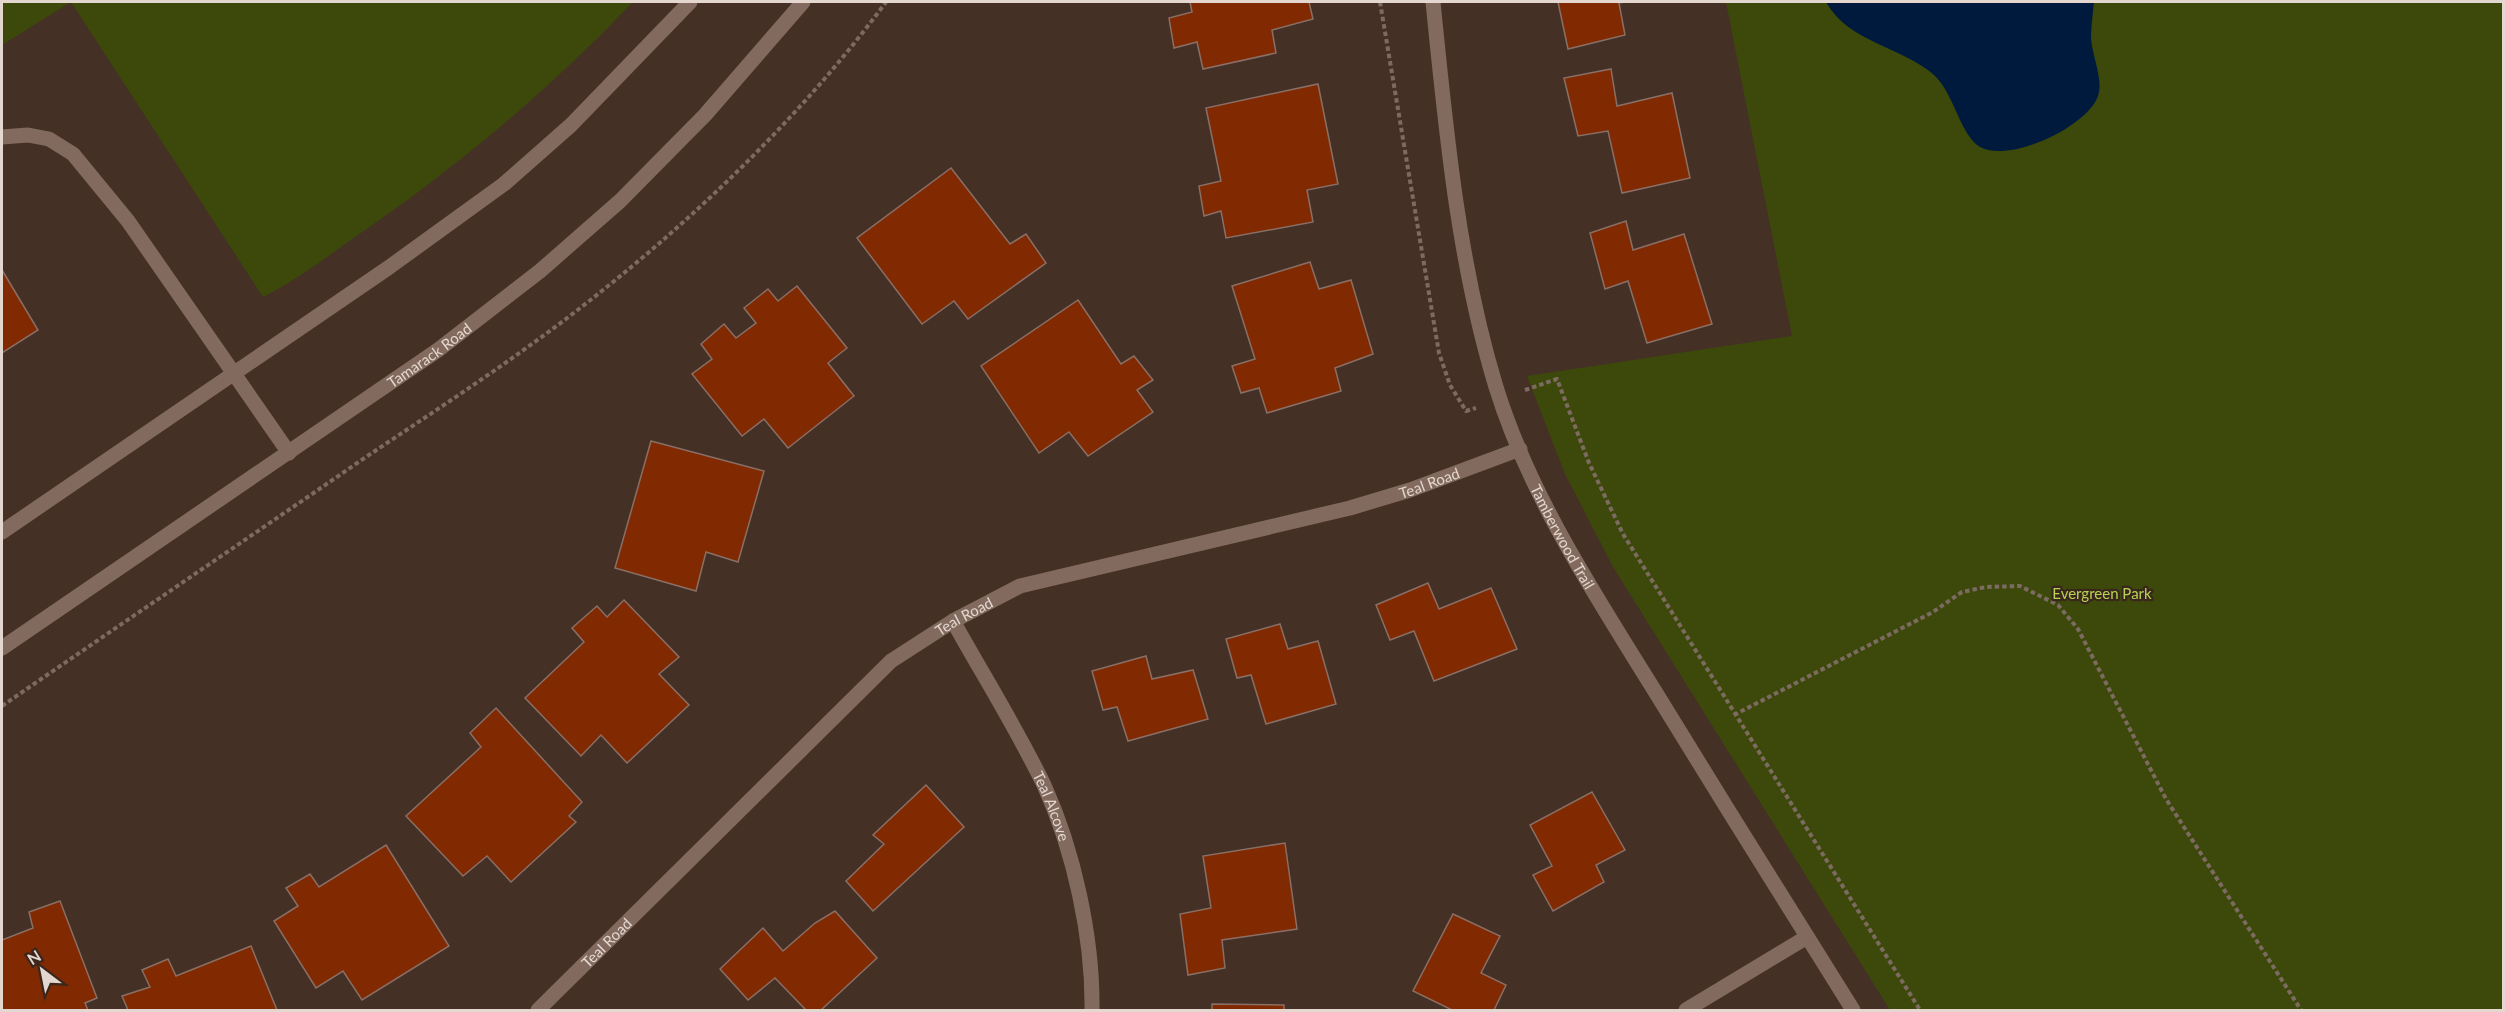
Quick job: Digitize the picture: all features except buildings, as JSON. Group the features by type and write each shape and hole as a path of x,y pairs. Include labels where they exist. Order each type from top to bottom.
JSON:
{"street":[{"path":"2,532 388,268 504,184 571,125 690,2"},
{"name":"Tamarack Road","path":"2,648 438,350 558,255 620,201 705,116 803,2"},
{"name":"Tamberwood Trail","path":"1433,2 1446,126 1463,247 1496,385 1520,449 1572,556 1853,1011"},
{"path":"2,137 28,135 49,139 73,153 128,221 289,453"},
{"name":"Teal Road","path":"538,1011 891,661 953,621 1020,586 1350,508 1410,490 1520,449"},
{"name":"Teal Alcove","path":"953,621 1044,786 1078,882 1092,980 1092,1011"},
{"path":"1686,1011 1807,937"}],"path":[{"path":"2,706 494,370 601,291 687,220 780,126 862,34 886,2"},
{"path":"1380,2 1439,353 1450,385 1466,411"},
{"path":"1557,379 1590,463 1623,534 1734,716 1920,1011"},
{"path":"1734,716 1933,612 1962,592 1986,586 2020,586 2058,604 2078,629 2166,799 2301,1011"}],"green space":[{"path":"2,2 71,2 2,45"},
{"path":"71,2 633,2 568,67 465,156 321,261 263,297"},
{"name":"Evergreen Park","path":"1726,2 2503,2 2503,1010 1890,1010 1613,567 1565,474 1527,376 1792,336"}],"water":[{"path":"1826,2 2094,2 2091,38 2099,79 2099,92 2094,104 2083,116 2049,138 2030,146 2011,150 1994,151 1980,147 1967,134 1947,93 1934,75 1921,65 1848,27"}]}
